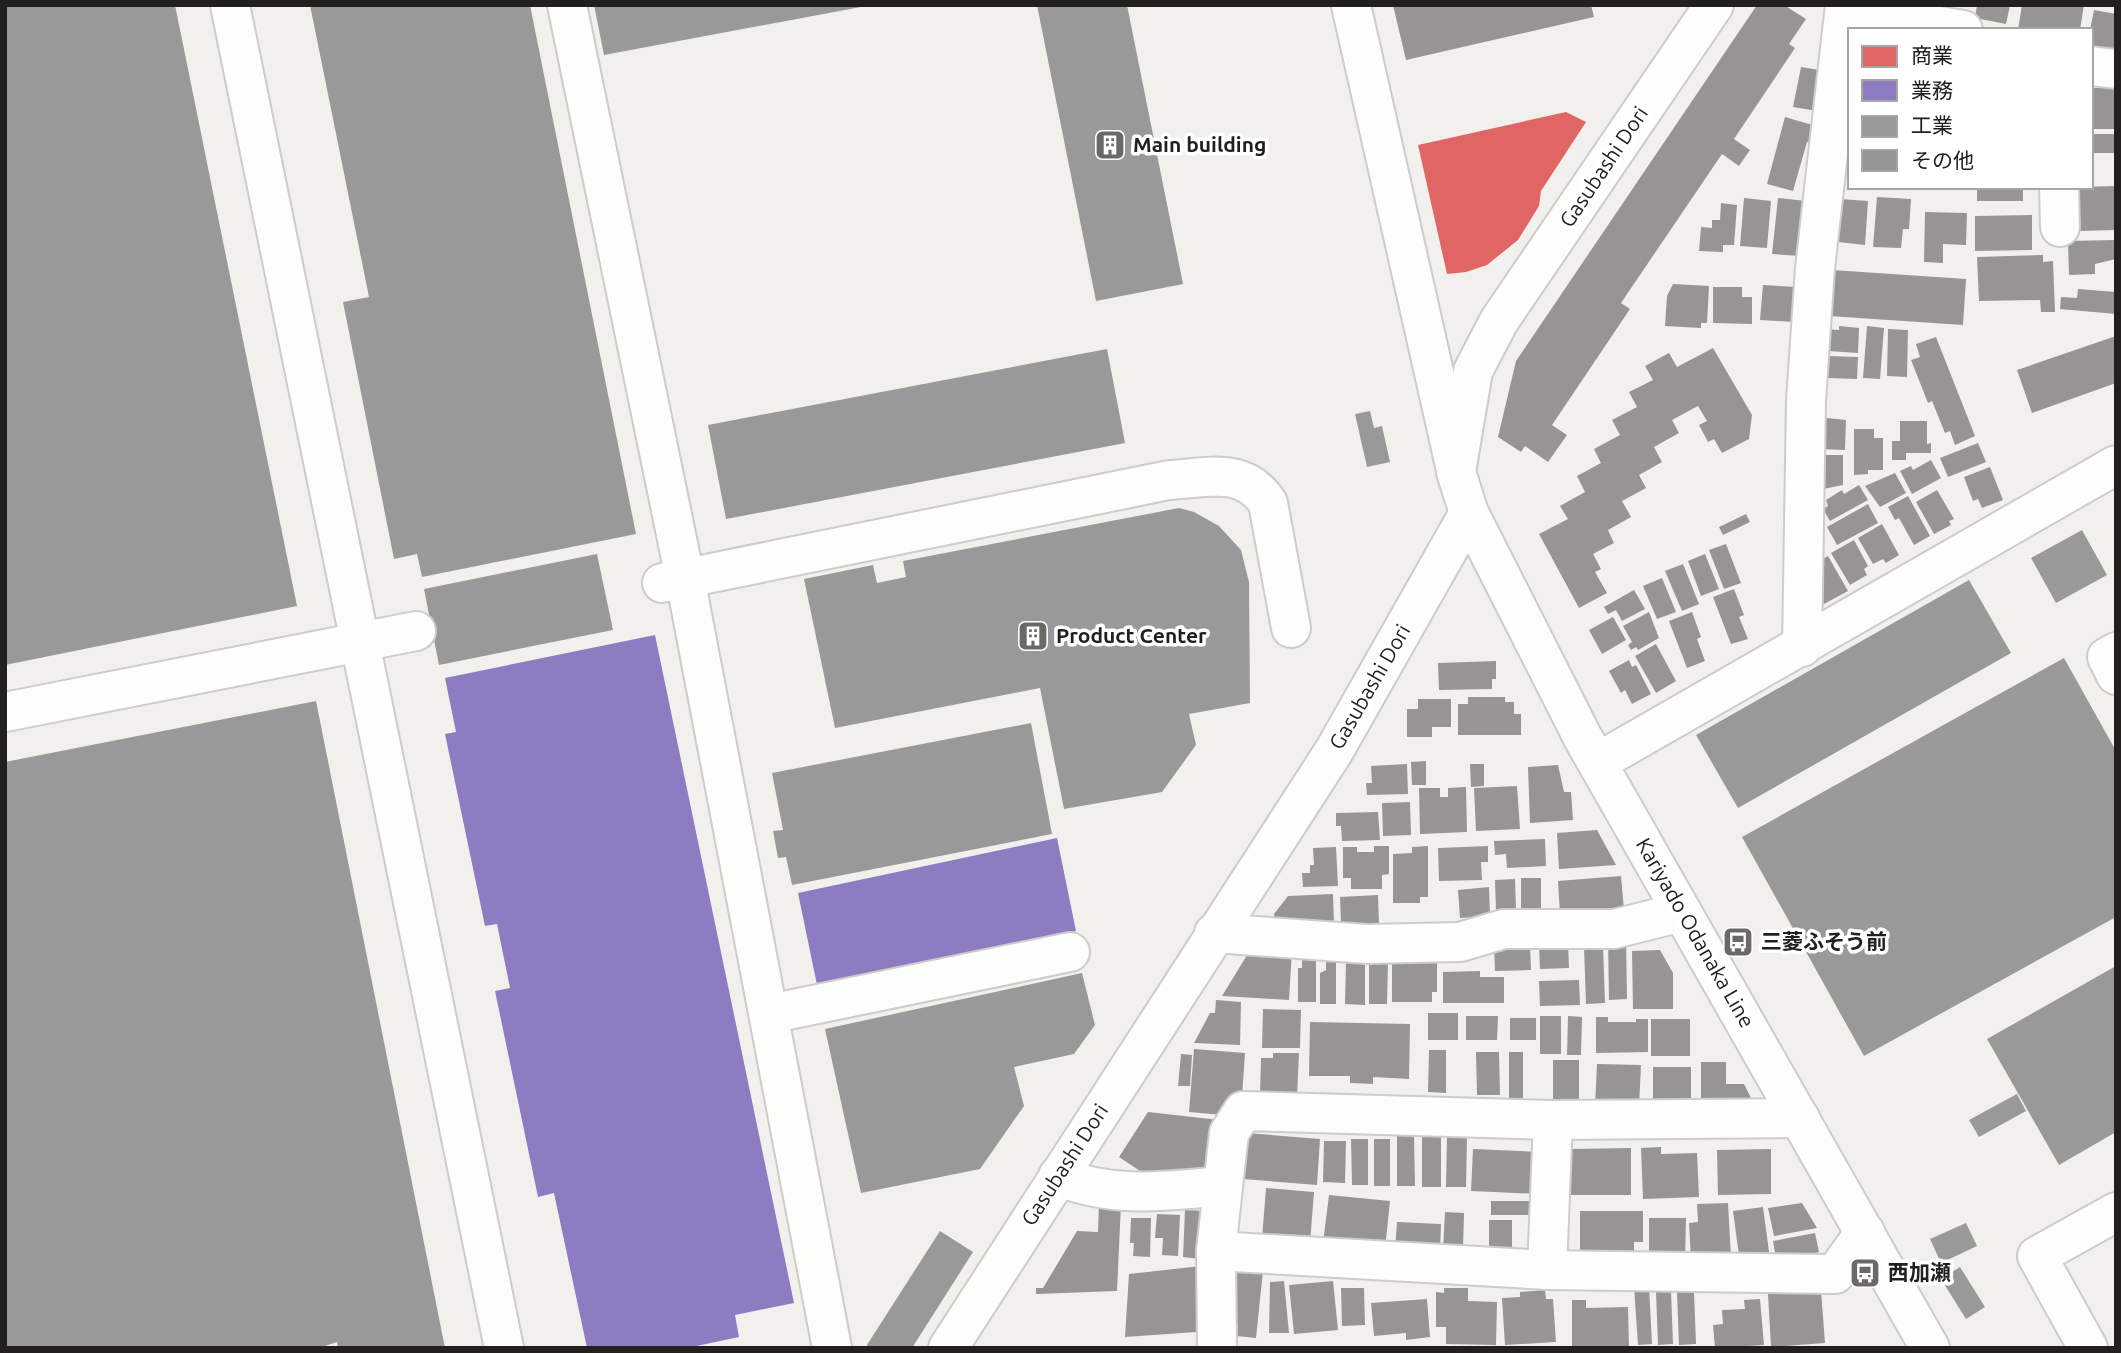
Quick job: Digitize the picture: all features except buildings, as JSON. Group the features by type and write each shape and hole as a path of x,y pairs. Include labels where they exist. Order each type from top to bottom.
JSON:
{"street":[{"path":"230,5 504,1348"},
{"path":"567,5 673,581 769,1014 832,1348"},
{"path":"1351,5 1456,472"},
{"name":"Gasubashi Dori","path":"948,1348 1334,751 1469,513 1456,472 1473,371 1499,321 1714,5"},
{"path":"1802,647 1805,429 1815,268 1844,13 1950,28"},
{"path":"2093,66 2116,69"},
{"path":"2059,189 2060,227"},
{"path":"1598,762 2116,465"},
{"path":"673,581 1169,480 1235,477 1257,487 1268,503 1292,628"},
{"name":"Kariyado Odanaka Line","path":"1469,513 1598,762 1930,1348"},
{"path":"5,712 416,631"},
{"path":"2116,652 2106,657 2116,675"},
{"path":"1214,933 1341,943 1460,942 1504,929 1614,929 1682,912"},
{"path":"769,1014 1070,951"},
{"path":"1217,1348 1216,1251 1223,1186 1229,1133 1243,1111 1553,1121 1800,1118"},
{"path":"1547,1270 1553,1121"},
{"path":"1058,1176 1082,1186 1111,1192 1223,1186"},
{"path":"2088,1348 2037,1256 2116,1212"},
{"path":"1216,1251 1547,1270 1835,1274 1865,1232"}],"place":[{"name":"Main building","path":"1110,145"},
{"name":"Product Center","path":"1033,636"},
{"name":"三菱ふそう前","path":"1738,942"},
{"name":"西加瀬","path":"1865,1273"}]}
